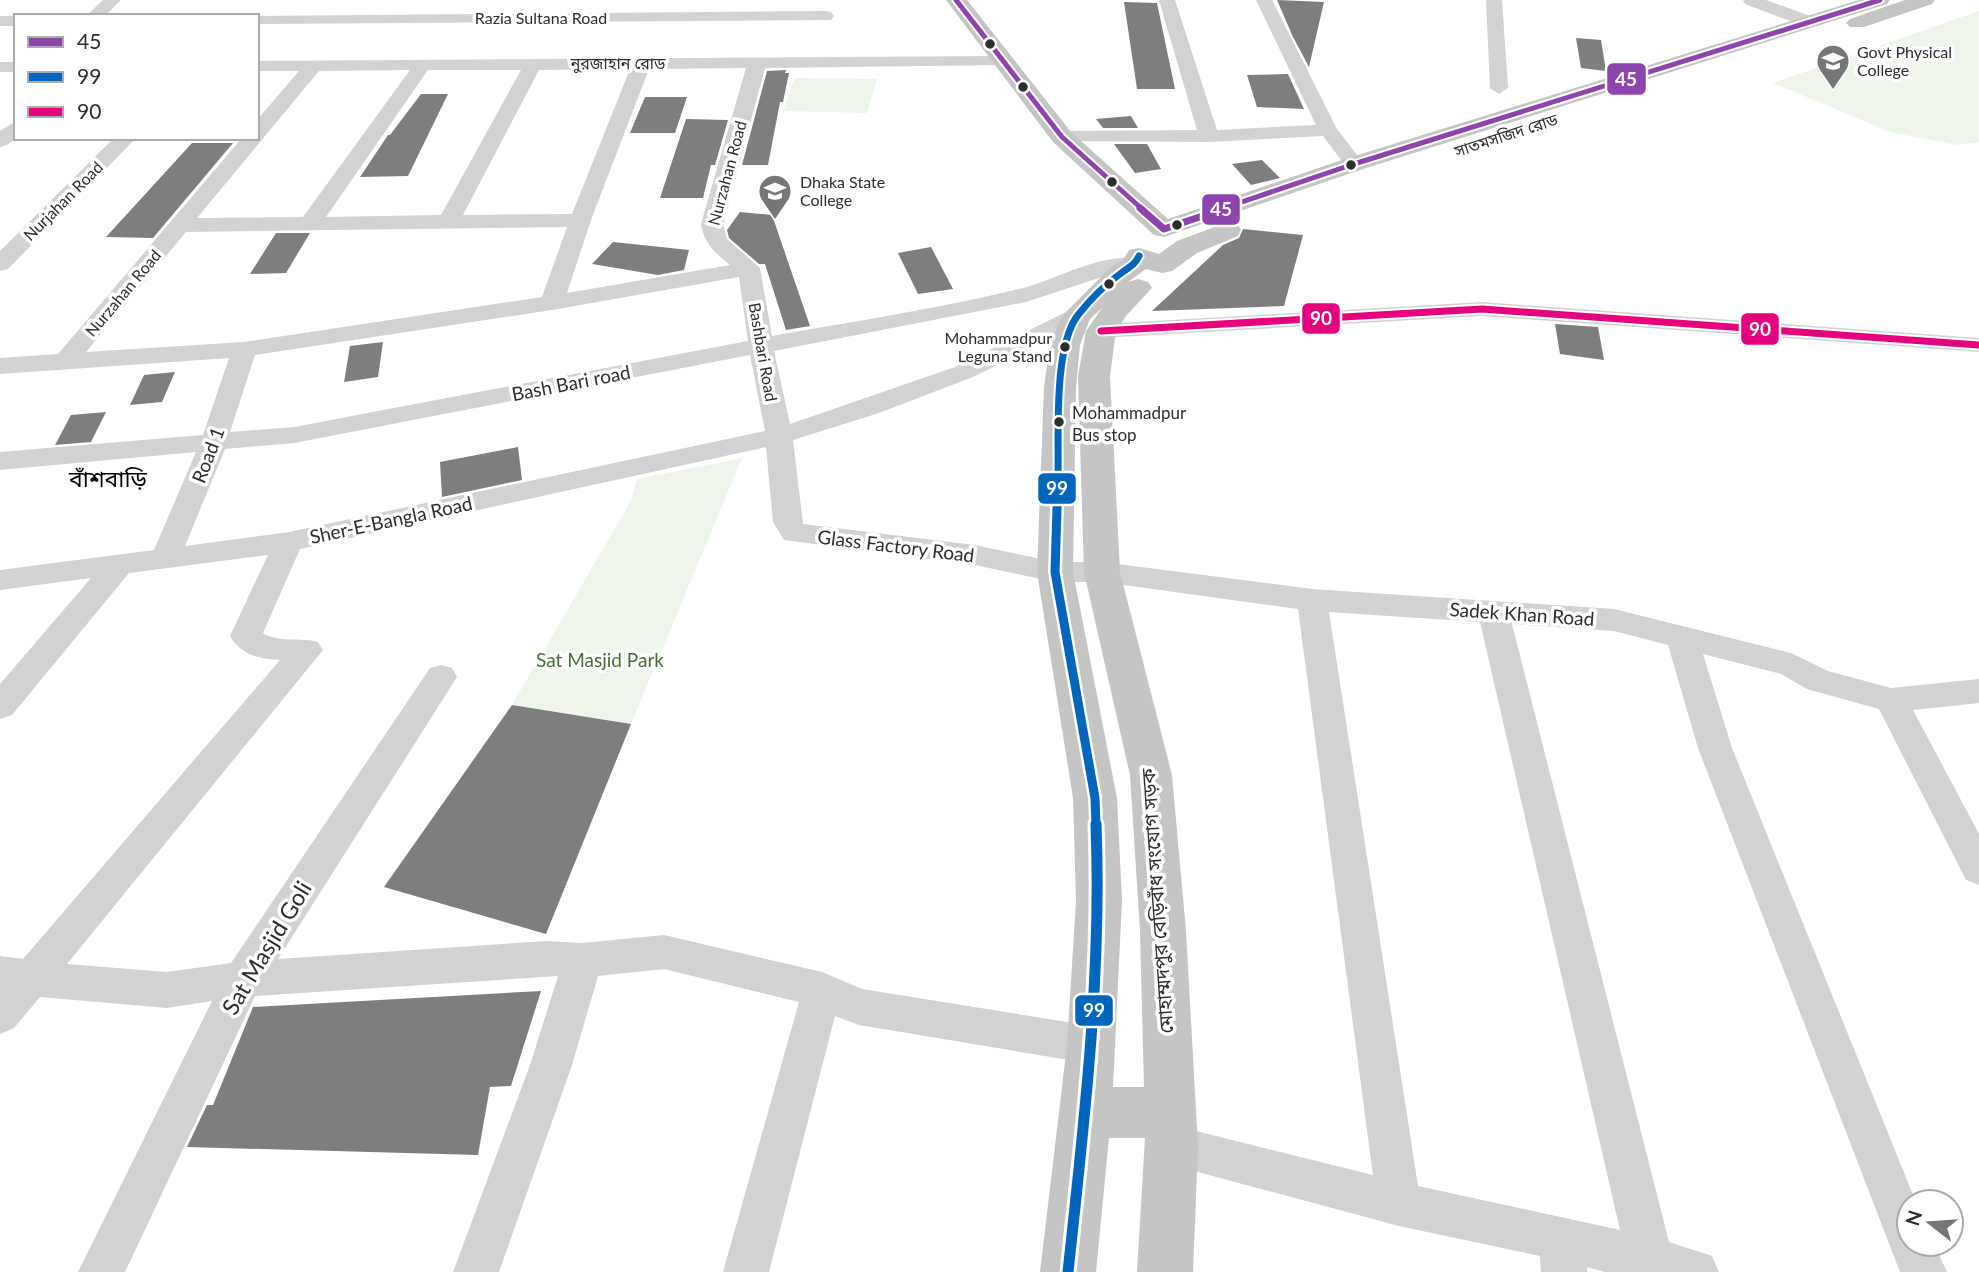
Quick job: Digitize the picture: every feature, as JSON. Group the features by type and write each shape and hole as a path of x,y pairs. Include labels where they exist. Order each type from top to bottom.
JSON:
{"main road":[{"path":"939,0 1148,242"},
{"path":"956,0 990,61 1062,137 1148,242"},
{"name":"সাতমসজিদ রোড","path":"1148,242 1214,235 1817,25 1880,0"},
{"name":"সাতমসজিদ রোড","path":"1148,242 1354,164 1817,25 1925,0"},
{"name":"মোহাম্মদপুর বেড়িবাঁধ সংযোগ সড়ক","path":"1068,1272 1092,1045 1099,901 1095,798 1055,572 1060,387 1065,345 1089,324 1115,310 1148,242"},
{"name":"মোহাম্মদপুর বেড়িবাঁধ সংযোগ সড়ক","path":"1089,324 1094,376 1102,572 1151,775 1163,931 1171,1129 1169,1268"},
{"path":"1085,1112 1171,1129"}],"street":[{"path":"96,14 113,0"},
{"path":"371,19 386,0"},
{"path":"481,18 492,0"},
{"path":"582,18 590,0"},
{"path":"1167,0 1209,136"},
{"path":"1264,0 1328,130 1354,164"},
{"path":"1494,0 1499,89"},
{"path":"1751,0 1817,25"},
{"name":"Razia Sultana Road","path":"259,19 582,18 690,8 822,8"},
{"path":"822,8 838,49"},
{"path":"390,52 415,19"},
{"name":"নুরজাহান রোড","path":"259,66 314,65 390,52 423,65 757,62 838,49 990,61"},
{"name":"Nurzahan Road","path":"749,268 718,244 711,234 757,62"},
{"path":"552,303 580,220 642,63"},
{"path":"449,221 533,64"},
{"path":"259,131 314,65"},
{"path":"310,223 423,65"},
{"path":"0,141 14,129"},
{"path":"1062,137 1209,136 1328,130"},
{"name":"Nurjahan Road","path":"0,264 124,140"},
{"name":"Nurzahan Road","path":"66,361 251,140"},
{"path":"180,225 580,220"},
{"name":"Bash Bari road","path":"0,461 294,435 761,347 1026,295 1112,266 1148,242"},
{"path":"0,366 244,349 552,303 749,268"},
{"name":"Bashbari Road","path":"749,268 779,436"},
{"path":"1089,324 1482,309 1979,345"},
{"name":"Sher-E-Bangla Road","path":"0,580 289,542 779,436 870,407 1089,324"},
{"name":"Road 1","path":"165,558 213,444 244,349"},
{"name":"Glass Factory Road","path":"779,436 787,522 794,533 975,555 1055,572"},
{"path":"0,1015 15,976 63,943 307,650 262,648 246,636 289,542"},
{"path":"0,706 118,566"},
{"name":"Sadek Khan Road","path":"1055,572 1102,572 1312,600 1614,620 1791,665 1818,680 1891,701 1977,696"},
{"path":"1312,600 1399,1204"},
{"path":"1493,612 1650,1259"},
{"path":"1681,635 1715,748 1895,1207"},
{"name":"Sat Masjid Goli","path":"101,1272 243,979 441,677"},
{"path":"1891,701 1979,869"},
{"path":"15,976 167,990 243,979 547,958 583,960 664,952 822,990 859,1007 1092,1045"},
{"path":"476,1272 551,1065 583,960"},
{"path":"746,1272 822,990"},
{"path":"1171,1129 1562,1255 1650,1259 1696,1272"}],"green space":[{"path":"1979,11 1979,142 1956,145 1890,132 1773,83"},
{"path":"795,78 877,79 867,113 783,111"},
{"name":"Sat Masjid Park","path":"742,458 631,724 512,705 631,501 637,479"}],"building":[{"path":"1277,0 1324,2 1309,67 1293,37"},
{"path":"1124,2 1157,3 1175,89 1137,89"},
{"path":"1576,38 1601,40 1606,71 1581,68"},
{"path":"786,70 785,73 789,73 783,102 780,102 768,165 742,165 767,71"},
{"path":"1288,74 1304,109 1257,107 1247,75"},
{"path":"421,94 448,94 408,176 360,177 388,135"},
{"path":"645,97 687,97 675,133 630,133"},
{"path":"1131,116 1138,128 1103,128 1096,119"},
{"path":"686,119 728,120 715,165 711,165 703,198 660,198"},
{"path":"192,143 233,143 153,238 106,237"},
{"path":"1114,144 1147,144 1161,169 1135,173"},
{"path":"1262,160 1280,178 1251,185 1232,164"},
{"path":"740,212 772,215 810,326 786,330 765,264 759,264 729,238 727,230"},
{"path":"1243,229 1303,235 1284,306 1152,311 1223,245 1239,238"},
{"path":"276,233 310,233 286,273 250,274"},
{"path":"613,242 689,250 684,270 658,275 592,264"},
{"path":"931,247 953,289 918,294 898,253"},
{"path":"1555,324 1598,327 1604,360 1560,354"},
{"path":"383,342 378,377 344,382 350,346"},
{"path":"175,372 162,402 130,405 144,375"},
{"path":"106,412 91,442 55,445 71,415"},
{"path":"518,447 522,480 442,497 440,462"},
{"path":"512,705 631,724 546,934 384,887"},
{"path":"541,991 511,1086 490,1087 478,1155 187,1147 207,1105 213,1105 253,1007"}],"transit line":[{"name":"45","path":"956,0 1062,137 1164,229 1354,164 1880,0"},
{"name":"99","path":"1068,1272 1092,1045 1099,901 1095,798 1055,572 1060,387 1065,345 1077,316 1120,274 1135,265 1139,256"},
{"name":"90","path":"1101,331 1482,309 1979,345"}],"place":[{"name":"Govt Physical College","path":"1833,91"},
{"name":"Dhaka State College","path":"775,221"},
{"name":"Mohammadpur Leguna Stand","path":"1065,347"},
{"name":"Mohammadpur Bus stop","path":"1059,422"}],"district":[{"name":"বাঁশবাড়ি","path":"108,479"}]}
